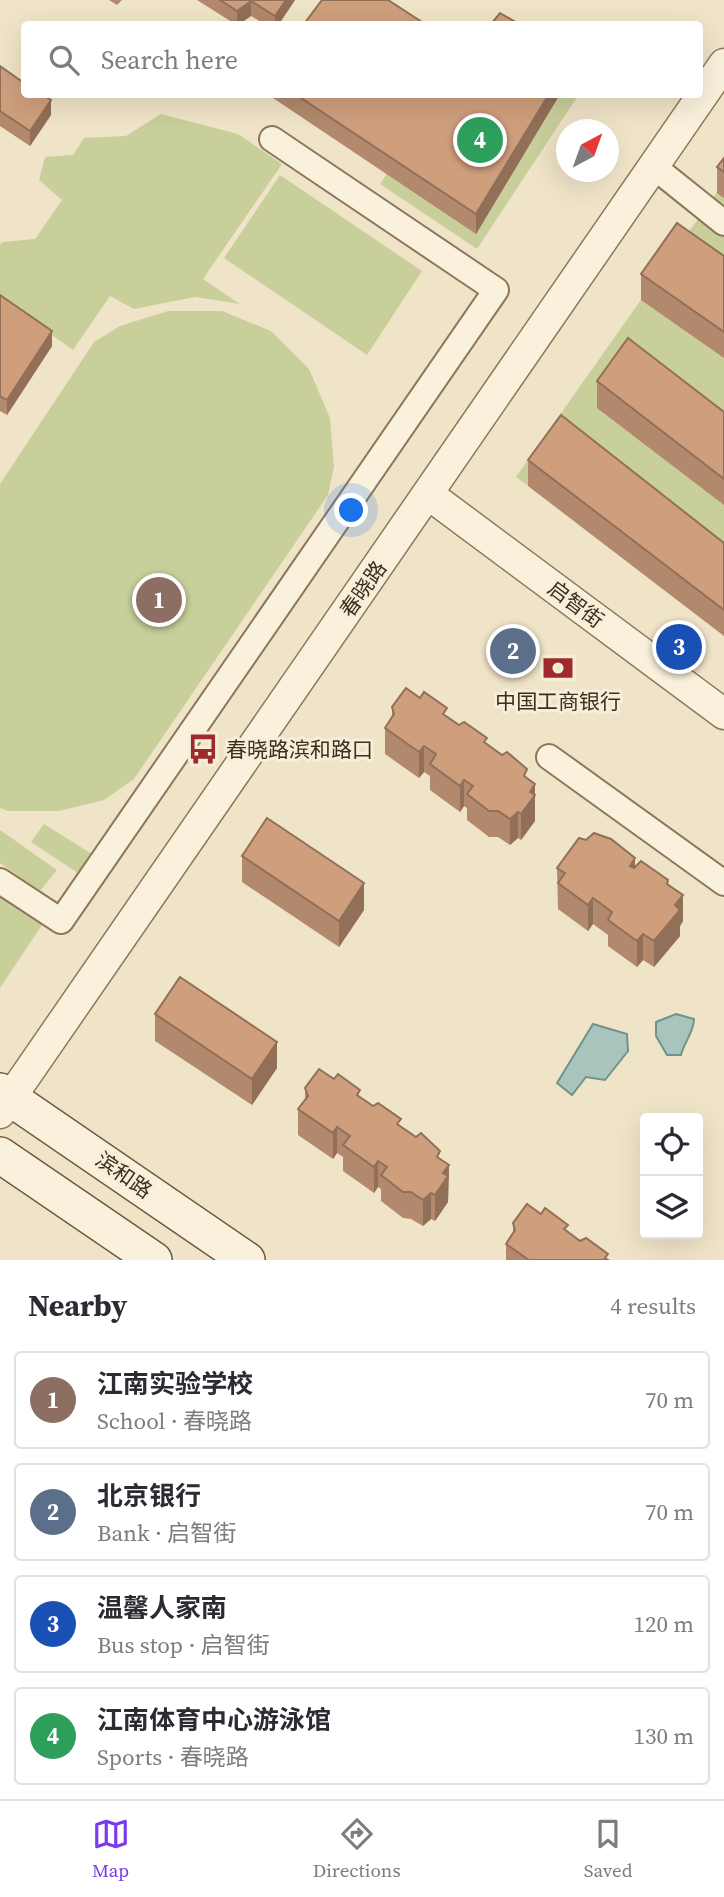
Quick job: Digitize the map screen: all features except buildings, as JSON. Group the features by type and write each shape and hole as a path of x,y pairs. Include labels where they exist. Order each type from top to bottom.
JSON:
{"main road":[{"name":"滨和路","path":"4,1100 247,1260"},
{"path":"0,1155 154,1260"}],"street":[{"name":"春晓路","path":"703,94 724,64"},
{"name":"春晓路","path":"4,1100 428,494 700,98"},
{"path":"0,881 61,921 496,290 272,139"},
{"path":"653,166 724,223"},
{"name":"启智街","path":"428,494 724,714"},
{"path":"549,757 724,883"}],"green space":[{"path":"438,98 576,98 563,119 556,119 556,129 477,249 380,184"},
{"path":"161,114 238,134 282,164 203,279 240,304 195,297 134,309 110,296 73,350 0,298 0,244 35,239 62,200 39,180 45,157 73,155 84,138 126,136"},
{"path":"280,175 422,271 367,355 224,258"},
{"path":"724,182 724,629 516,477"},
{"path":"168,311 222,311 271,331 309,369 330,418 334,467 328,495 134,779 104,800 59,811 8,811 0,808 0,484 94,342 120,326"},
{"path":"44,824 95,856 81,875 31,842"},
{"path":"0,830 57,870 40,891 0,863"},
{"path":"0,897 42,925 0,988"}],"water":[{"path":"676,1014 694,1019 694,1024 681,1055 667,1055 656,1036 656,1022"},
{"path":"593,1024 627,1034 628,1051 605,1080 586,1077 572,1095 557,1083"}],"place":[{"name":"江南体育中心游泳馆","path":"480,140"},
{"name":"江南实验学校","path":"159,600"},
{"name":"温馨人家南","path":"679,647"},
{"name":"北京银行","path":"513,651"},
{"name":"中国工商银行","path":"558,668"},
{"name":"春晓路滨和路口","path":"203,749"}]}
